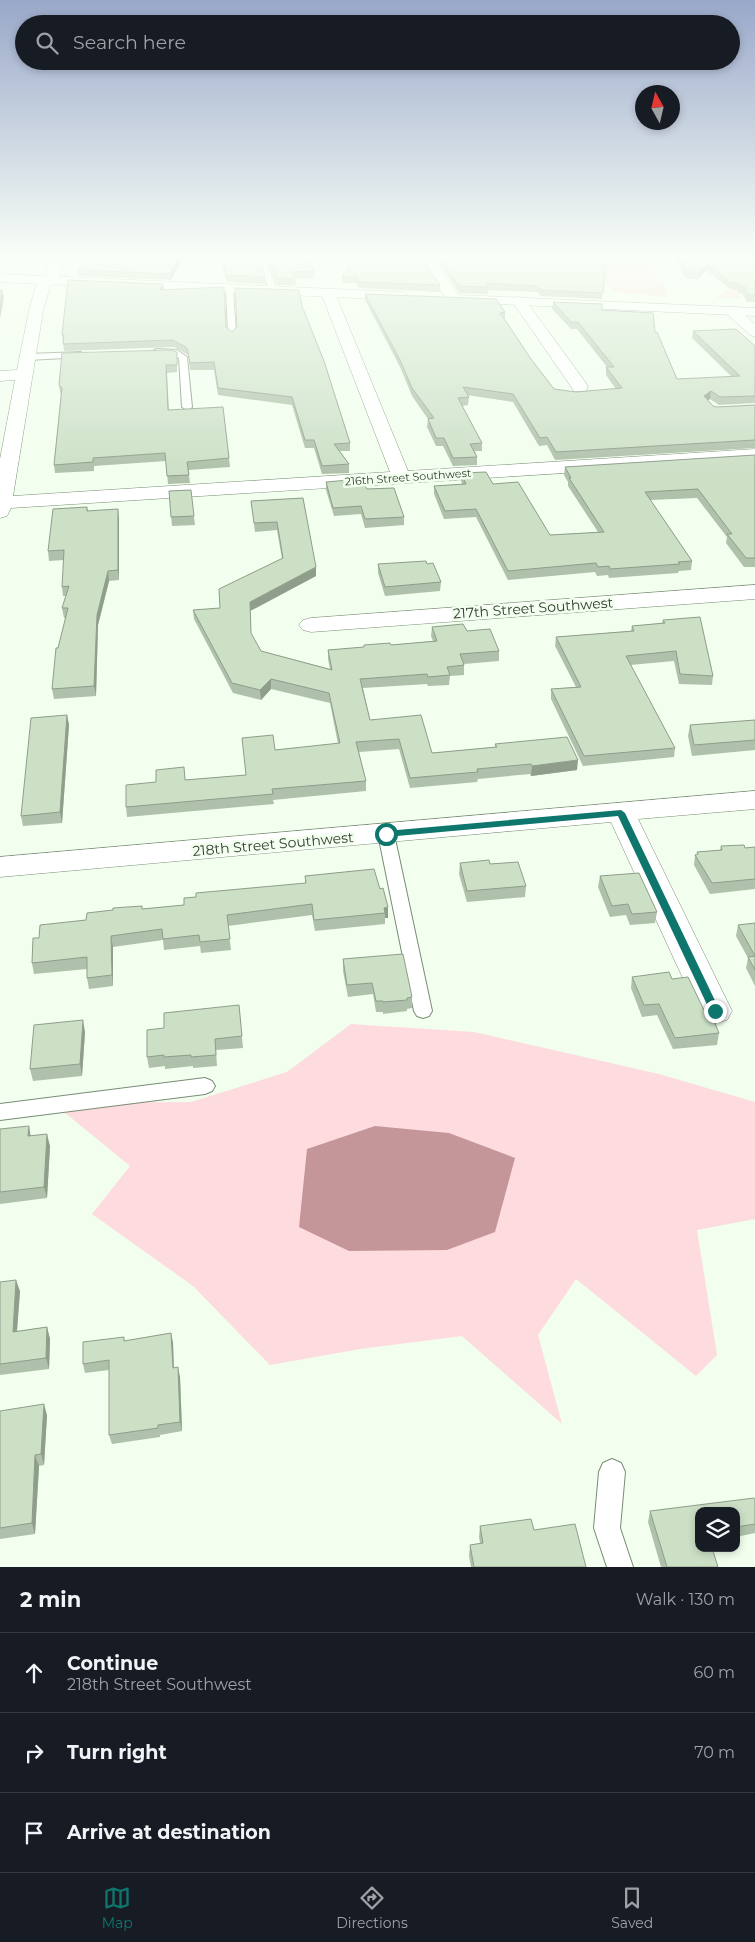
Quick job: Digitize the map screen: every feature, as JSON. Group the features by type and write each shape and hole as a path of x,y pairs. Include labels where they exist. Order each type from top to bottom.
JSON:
{"street":[{"path":"1,500 34,328"},
{"path":"342,328 401,477"},
{"path":"538,328 580,387"},
{"path":"0,376 24,375"},
{"name":"216th Street Southwest","path":"1,500 755,455"},
{"name":"217th Street Southwest","path":"311,625 755,592"},
{"name":"218th Street Southwest","path":"0,867 755,800"},
{"path":"621,813 715,1011"}],"lane":[{"path":"232,328 232,334"},
{"path":"145,352 174,352 183,357 187,407"},
{"path":"28,357 86,355"},
{"path":"386,834 423,1011"},
{"path":"0,1112 205,1086"},
{"path":"612,1472 607,1528 620,1567"}],"shaded area":[{"path":"351,1024 474,1032 659,1074 755,1102 755,1219 697,1230 717,1355 696,1376 576,1279 538,1335 562,1424 462,1336 360,1349 270,1365 193,1286 92,1214 130,1166 53,1103 191,1102 287,1072"},
{"path":"375,1126 449,1133 515,1158 495,1232 447,1250 349,1251 299,1227 307,1149"}],"building":[{"path":"63,328 227,328 232,332 236,328 311,328 324,361 350,443 334,444 349,464 322,466 314,440 305,440 292,397 218,388 214,362 190,363 187,348 173,340 63,344 64,335 62,335"},
{"path":"383,328 510,328 554,389 576,392 622,388 606,367 614,367 583,328 655,328 677,379 740,376 693,331 736,329 755,346 755,396 720,397 711,391 704,396 713,406 717,407 755,405 755,440 556,452 547,437 540,438 513,394 463,387 469,397 458,398 482,443 470,444 477,457 453,458 444,438 436,438 428,419 434,418 412,388"},
{"path":"171,350 177,352 177,365 166,365 168,410 223,407 229,458 187,462 189,475 167,476 165,453 93,458 93,462 54,465 62,388 59,385 62,353"},
{"path":"755,455 755,558 746,558 727,534 732,534 698,489 645,492 692,561 678,562 680,564 610,569 609,566 598,567 596,563 508,571 476,509 445,511 434,486 466,484 461,473 486,472 493,484 518,482 550,535 604,532 569,478 571,478 565,467"},
{"path":"360,479 367,489 394,488 404,517 365,519 361,506 333,508 326,482"},
{"path":"191,490 194,516 171,517 169,491"},
{"path":"303,498 316,567 250,602 251,633 261,651 332,670 328,650 364,647 364,645 437,641 432,627 463,624 467,631 490,629 499,651 460,654 464,665 447,667 450,675 428,677 427,674 360,679 370,720 421,715 432,753 497,747 495,744 567,737 578,760 532,766 531,764 477,769 478,772 410,778 399,739 356,742 366,781 272,789 273,794 126,807 126,785 156,782 156,770 184,767 185,780 246,775 242,738 273,735 275,750 340,743 329,693 271,679 260,690 232,683 193,610 220,608 219,589 283,558 277,522 254,523 251,501"},
{"path":"87,507 87,511 118,509 118,570 108,571 97,615 94,686 52,689 56,648 58,648 68,608 62,608 69,586 62,587 64,550 48,551 53,509"},
{"path":"426,561 427,564 433,563 441,582 385,587 378,564"},
{"path":"700,617 713,676 680,674 676,651 626,656 675,748 584,756 551,689 581,687 556,637 634,631 632,626 665,623 663,620"},
{"path":"67,715 60,812 21,816 31,718"},
{"path":"755,720 755,740 694,745 690,725"},
{"path":"744,845 745,848 755,847 755,879 712,883 695,855 698,854 697,852 722,850 721,846"},
{"path":"489,860 490,864 518,862 526,886 467,891 460,863"},
{"path":"374,869 380,889 383,888 388,907 384,908 385,913 314,920 312,904 227,915 230,939 200,942 199,935 163,939 162,929 111,936 112,975 87,978 87,957 32,963 33,938 39,938 40,925 86,920 87,913 113,910 113,908 142,906 142,909 184,905 184,898 196,897 196,893 306,883 305,876"},
{"path":"639,873 657,912 632,914 628,904 612,906 600,876"},
{"path":"755,923 755,956 738,925"},
{"path":"403,954 412,997 407,998 407,1000 376,1001 372,983 347,985 343,959"},
{"path":"755,956 755,970 748,957"},
{"path":"669,972 672,979 688,977 704,1010 713,1012 716,1018 713,1019 719,1033 675,1038 659,1004 644,1005 632,977"},
{"path":"239,1005 242,1036 215,1039 216,1055 164,1057 164,1055 147,1057 147,1030 164,1028 164,1013"},
{"path":"83,1020 80,1064 30,1069 34,1025"},
{"path":"29,1126 28,1136 47,1134 44,1187 0,1192 0,1129"},
{"path":"16,1280 13,1332 47,1327 46,1358 0,1364 0,1282"},
{"path":"171,1333 173,1368 178,1367 180,1422 158,1425 158,1428 109,1435 109,1360 83,1364 83,1342 124,1337 124,1341"},
{"path":"44,1404 41,1454 35,1455 32,1523 0,1528 0,1411"},
{"path":"754,1498 755,1524 740,1526 740,1507 695,1507 695,1552 713,1552 718,1567 667,1567 650,1511"},
{"path":"531,1519 534,1530 575,1524 586,1567 474,1567 470,1545 483,1543 480,1526"}],"route":[{"path":"386,834 621,813 715,1011"}]}
